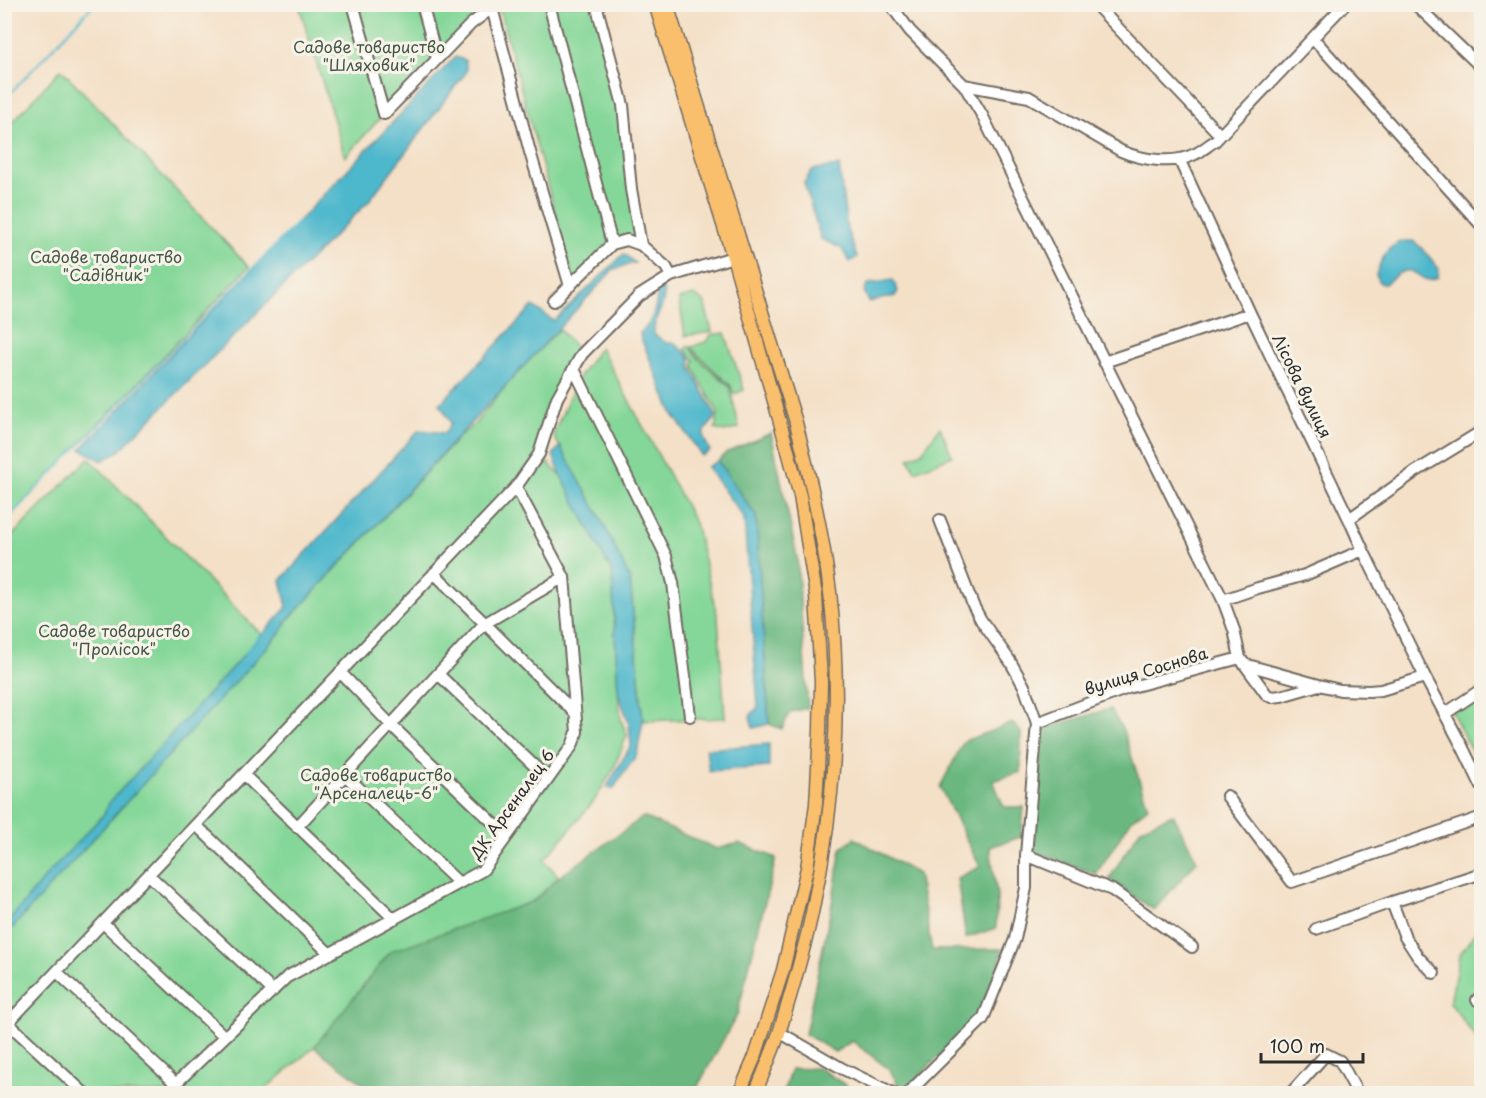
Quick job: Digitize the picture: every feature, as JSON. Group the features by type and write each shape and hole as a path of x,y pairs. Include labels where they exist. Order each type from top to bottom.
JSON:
{"main road":[{"path":"655,4 776,404 800,495 816,596 821,681 820,730 816,804 807,868 783,970 756,1054 740,1094"},
{"path":"667,4 795,419 810,475 830,593 835,707 829,817 813,909 800,962 779,1032 755,1094"}],"street":[{"path":"353,4 384,114 491,6 530,152 570,286"},
{"path":"422,4 437,59"},
{"path":"549,4 612,244"},
{"path":"596,4 623,105 631,189 641,245"},
{"path":"890,4 910,31 964,85 982,115 1223,600 1242,661 1262,689 1272,697 1318,685"},
{"path":"1095,4 1220,135"},
{"path":"964,85 1029,97 1133,156 1179,159 1195,154 1215,141 1345,4"},
{"path":"1415,4 1482,68"},
{"path":"1312,38 1482,226"},
{"name":"Лісова вулиця","path":"1179,159 1250,313 1425,677 1477,765 1482,787"},
{"path":"554,301 612,244 627,240 641,245 666,267 671,276"},
{"path":"85,1094 6,1025 516,487 539,454 557,398 582,354 639,296 671,276 733,257"},
{"path":"1104,362 1250,313"},
{"path":"574,369 666,556 673,583 690,717"},
{"path":"1349,519 1415,472 1482,431"},
{"name":"ДК Арсеналец 6","path":"165,1094 287,977 483,870 572,746 577,732 564,577 516,487"},
{"path":"907,1094 983,1019 1015,939 1026,888 1026,855 1037,723 1024,686 973,605 940,520"},
{"path":"1223,600 1305,575 1363,550"},
{"path":"435,573 575,713"},
{"path":"297,827 484,624 564,577"},
{"path":"1242,661 1340,690 1381,690 1425,677"},
{"name":"вулиця Соснова","path":"1037,723 1128,688 1242,661"},
{"path":"340,672 391,725 507,836"},
{"path":"438,674 548,780"},
{"path":"1446,713 1482,689"},
{"path":"244,775 394,919"},
{"path":"345,775 459,883"},
{"path":"1227,796 1289,884 1482,817"},
{"path":"196,825 330,954"},
{"path":"1026,855 1112,890 1192,947"},
{"path":"1316,929 1482,873"},
{"path":"149,874 273,991"},
{"path":"1392,902 1405,938 1418,957 1434,973"},
{"path":"103,924 224,1036"},
{"path":"57,972 174,1083"},
{"path":"779,1032 843,1069 895,1094"},
{"path":"1291,1093 1326,1054 1340,1061 1358,1094"}],"green space":[{"name":"Садове товариство \"Шляховик\"","path":"491,4 384,114 345,157 299,5"},
{"path":"498,5 597,5 623,105 640,238 612,245 574,282"},
{"name":"Садове товариство \"Садівник\"","path":"61,69 249,267 5,522 5,130"},
{"path":"694,295 704,302 712,332 685,336 679,299"},
{"name":"Садове товариство \"Арсеналець-6\"","path":"559,329 582,354 557,398 539,454 561,476 612,572 618,692 621,720 627,735 614,768 594,801 544,860 559,877 537,898 314,1047 261,1093 5,1093 4,544 89,458 261,634 288,620 461,435 474,425 510,381"},
{"path":"725,333 744,390 734,394 731,386 691,347 708,341 711,335"},
{"path":"688,346 730,387 739,428 724,432 715,429 718,413 694,369 694,360 685,349"},
{"path":"600,347 695,523 718,618 725,718 643,721 630,579 598,513 553,435 578,378"},
{"path":"940,427 952,456 915,471 909,458 922,452"},
{"path":"771,433 797,557 808,708 790,712 782,729 769,724 756,516 718,461 726,453"},
{"path":"1481,692 1481,770 1452,712"},
{"path":"1110,709 1123,730 1148,807 1131,820 1096,874 1033,851 1044,728"},
{"path":"1012,723 1021,732 1021,772 993,781 1004,807 1024,807 1021,837 990,847 997,895 996,928 966,938 957,878 980,867 940,787 964,741"},
{"path":"1173,814 1197,861 1154,910 1109,879 1141,828"},
{"path":"643,817 717,849 739,843 776,858 737,1015 694,1093 376,1093 314,1047 391,951 534,901 559,877"},
{"path":"854,838 918,874 932,950 1002,949 1000,963 978,1017 905,1090 890,1070 852,1041 835,1052 805,1034 841,849"},
{"path":"1481,927 1482,1042 1480,1043 1450,1003 1459,956"},
{"path":"819,1068 858,1093 783,1093 791,1069"}],"water":[{"path":"455,57 465,60 467,71 368,202 118,452 102,461 81,449"},
{"path":"839,166 847,229 857,257 850,262 841,248 821,239 804,183 812,170"},
{"path":"1413,241 1423,249 1439,269 1438,277 1427,280 1412,271 1407,271 1398,274 1385,284 1380,283 1376,275 1389,249 1399,242"},
{"path":"624,254 635,263 614,269 288,620 281,632 5,936 5,926 45,877 104,814 109,803 287,607 281,580 419,430 445,433 451,423 440,404 533,306 554,321"},
{"path":"893,280 898,291 895,296 869,302 864,291 869,284"},
{"path":"662,285 664,294 654,334 666,343 675,343 689,356 690,366 716,416 704,432 704,438 710,451 702,456 672,413 641,338 640,333 648,325 654,313 656,289"},
{"path":"560,446 598,513 630,579 643,721 637,754 613,789 607,787 631,745 629,724 618,692 612,572 561,476 553,455"},
{"path":"718,461 756,516 769,724 753,728 750,716 758,707 744,518 707,467"},
{"path":"769,744 769,767 709,771 706,749"}],"waterway":[{"path":"4,100 94,4"},
{"path":"4,522 298,222"},
{"path":"245,653 261,634 266,632"}],"park label":[{"name":"Садове товариство \"Пролісок\"","path":"114,640"}]}
